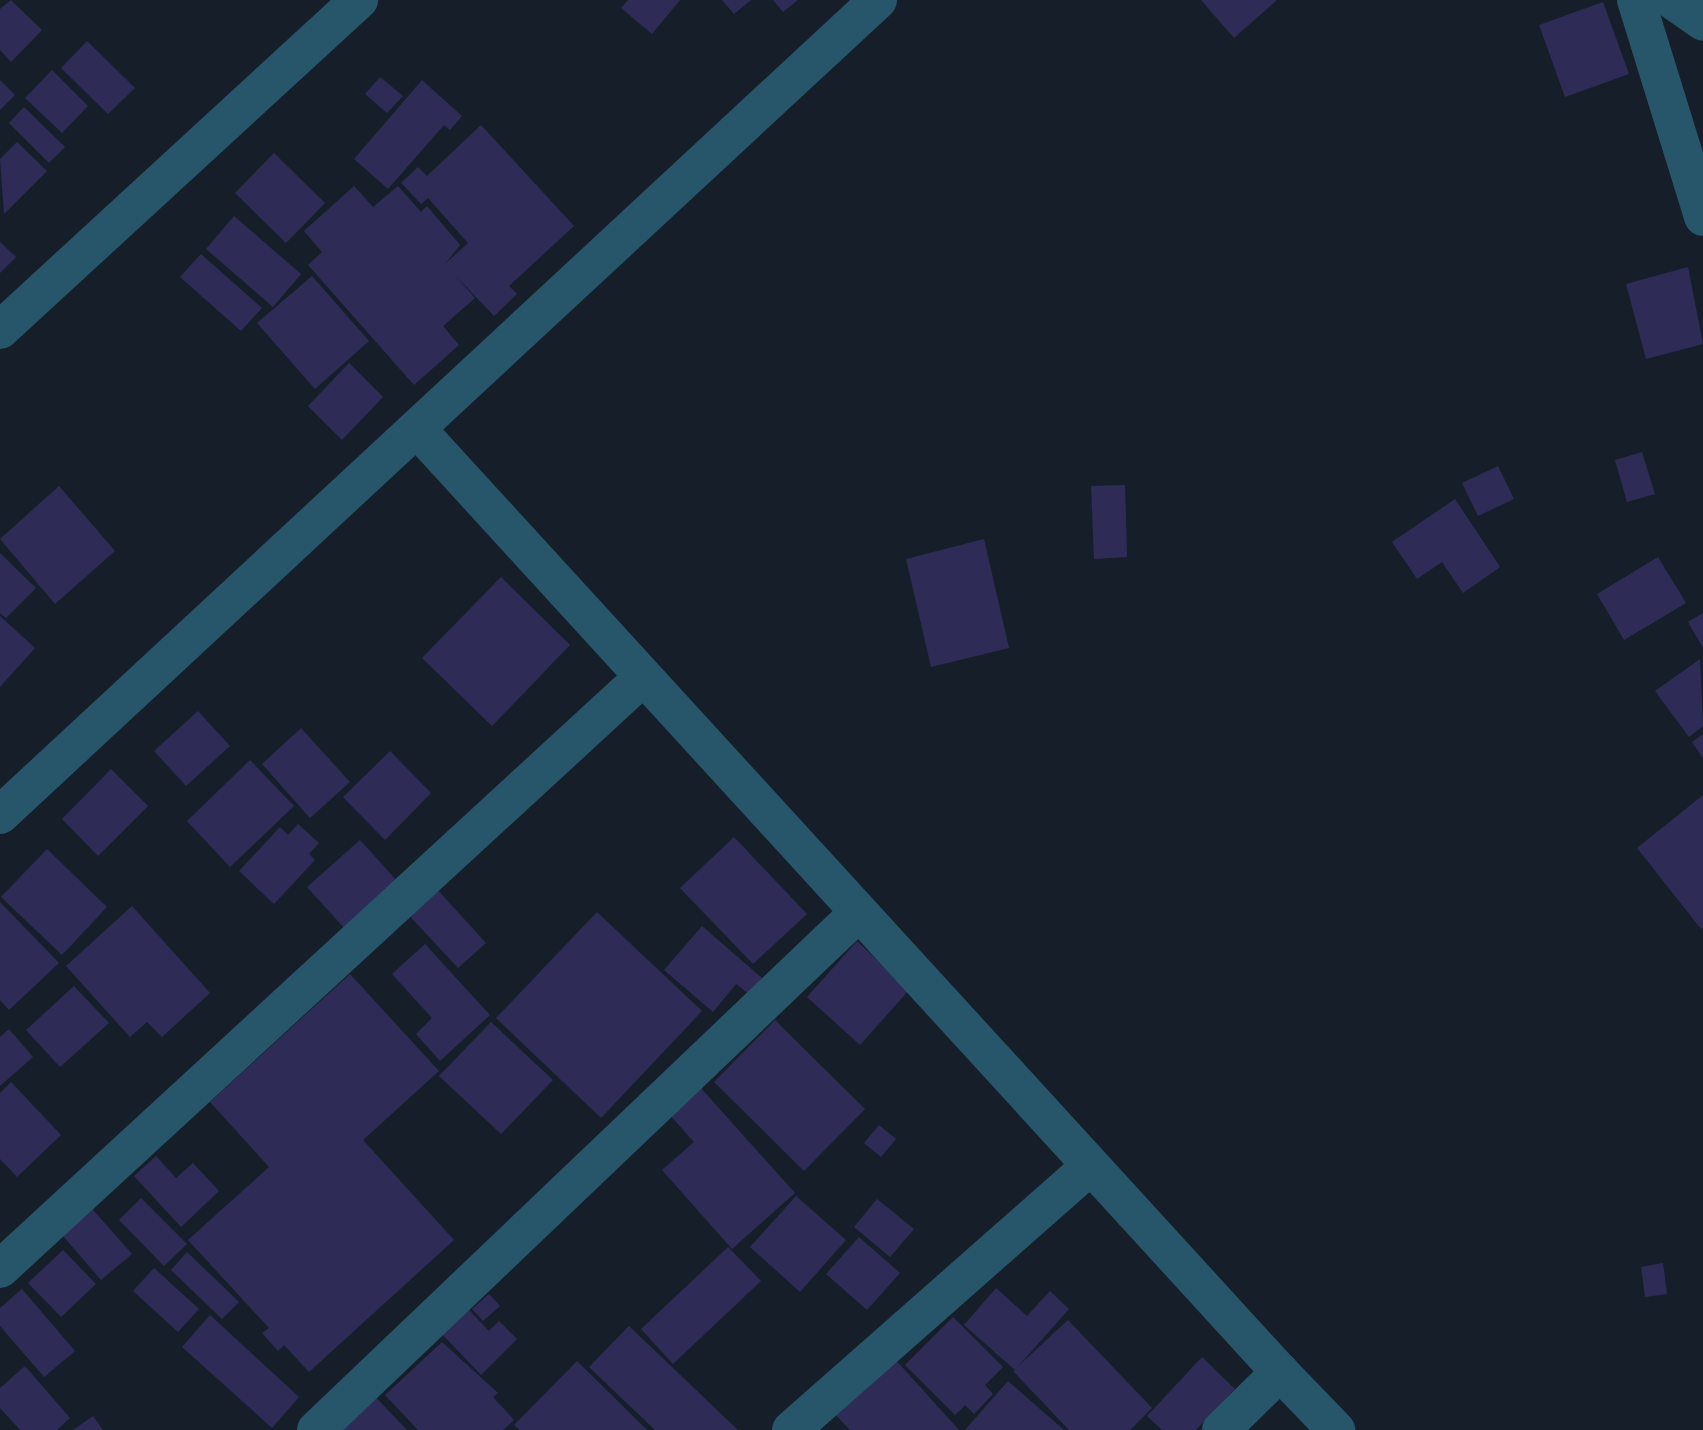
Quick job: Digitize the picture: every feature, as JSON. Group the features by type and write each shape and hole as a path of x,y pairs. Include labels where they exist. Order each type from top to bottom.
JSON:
{"street":[{"path":"0,330 359,0"},
{"path":"0,815 418,430 878,0"},
{"path":"1636,0 1703,217"},
{"path":"1672,0 1703,22"},
{"path":"418,430 641,679 1089,1167 1336,1430"},
{"path":"0,1269 641,679"},
{"path":"316,1430 858,913"},
{"path":"791,1430 1089,1167"},
{"path":"1220,1430 1280,1372"}],"building":[{"path":"11,0 42,30 11,62 0,50 0,9"},
{"path":"628,0 680,0 652,34 621,8"},
{"path":"722,0 751,0 734,14"},
{"path":"773,0 798,0 783,12"},
{"path":"1201,0 1277,0 1234,38"},
{"path":"1603,2 1629,74 1565,97 1539,25"},
{"path":"87,41 135,88 108,114 61,68"},
{"path":"52,70 88,106 62,133 25,98"},
{"path":"380,77 403,96 387,113 365,94"},
{"path":"0,80 15,95 0,110"},
{"path":"422,80 462,116 450,130 444,125 388,189 354,159"},
{"path":"24,107 65,147 49,163 9,123"},
{"path":"481,125 574,226 509,286 517,294 494,316 455,275 475,298 443,326 459,345 414,385 308,265 322,252 304,231 354,186 373,207 398,186 421,212 427,206 460,245 445,264 468,243 428,198 421,204 401,183 418,167 427,176"},
{"path":"17,142 47,171 4,214 0,159"},
{"path":"274,153 325,203 286,243 235,193"},
{"path":"234,216 301,274 273,307 206,249"},
{"path":"0,242 16,257 0,273"},
{"path":"201,254 262,308 241,331 180,277"},
{"path":"1688,267 1703,344 1646,359 1626,284"},
{"path":"312,276 369,341 315,389 257,323"},
{"path":"349,363 383,397 342,440 308,406"},
{"path":"1642,452 1655,494 1627,502 1615,460"},
{"path":"1498,466 1514,499 1478,516 1462,483"},
{"path":"1125,485 1127,557 1094,559 1091,486"},
{"path":"59,486 115,551 55,604 0,539"},
{"path":"1455,499 1500,567 1463,593 1442,562 1417,579 1392,542"},
{"path":"984,539 1009,648 931,667 906,559"},
{"path":"0,553 36,588 6,618 0,613"},
{"path":"1658,557 1686,603 1624,640 1597,594"},
{"path":"501,577 570,645 492,726 422,658"},
{"path":"1703,613 1703,648 1688,622"},
{"path":"0,616 35,648 0,687"},
{"path":"1700,659 1703,726 1689,737 1655,691"},
{"path":"198,711 230,746 186,786 154,751"},
{"path":"301,728 350,782 310,818 262,764"},
{"path":"1703,734 1703,758 1692,742"},
{"path":"390,751 431,793 385,840 343,797"},
{"path":"250,760 294,806 230,867 187,821"},
{"path":"111,769 148,806 98,856 62,819"},
{"path":"1703,795 1703,927 1701,929 1637,848"},
{"path":"298,824 319,843 309,854 315,860 274,904 239,871 280,827 288,835"},
{"path":"734,837 807,914 753,964 680,888"},
{"path":"360,840 398,882 345,929 307,887"},
{"path":"47,849 107,907 62,955 1,897"},
{"path":"434,886 486,943 458,968 406,912"},
{"path":"0,902 59,963 9,1010 0,1000"},
{"path":"132,906 210,993 162,1037 147,1022 130,1037 66,966"},
{"path":"597,912 702,1011 601,1118 496,1018"},
{"path":"702,926 762,978 749,994 736,984 713,1012 664,970"},
{"path":"857,941 909,990 860,1045 807,997"},
{"path":"425,944 490,1015 440,1061 416,1034 432,1018 392,974"},
{"path":"350,974 439,1071 363,1140 454,1240 309,1372 284,1345 278,1351 262,1333 269,1328 188,1240 269,1167 210,1102"},
{"path":"74,986 109,1023 60,1067 26,1030"},
{"path":"775,1020 865,1109 804,1171 714,1082"},
{"path":"491,1022 553,1080 501,1134 439,1076"},
{"path":"9,1029 33,1057 0,1086 0,1037"},
{"path":"11,1082 61,1135 17,1177 0,1159 0,1093"},
{"path":"700,1087 795,1193 732,1249 662,1170 694,1142 669,1114"},
{"path":"879,1125 896,1139 881,1157 864,1143"},
{"path":"156,1156 176,1178 193,1163 219,1191 181,1227 134,1176"},
{"path":"796,1196 846,1240 800,1292 750,1247"},
{"path":"141,1198 187,1244 164,1266 119,1220"},
{"path":"877,1199 914,1229 890,1257 854,1227"},
{"path":"87,1203 132,1254 101,1280 57,1229"},
{"path":"859,1237 900,1273 867,1310 826,1274"},
{"path":"728,1247 761,1281 673,1364 641,1329"},
{"path":"63,1250 96,1284 61,1317 28,1283"},
{"path":"187,1252 239,1302 222,1319 171,1270"},
{"path":"1663,1263 1667,1294 1645,1297 1641,1267"},
{"path":"154,1268 199,1309 178,1332 133,1291"},
{"path":"996,1288 1027,1316 1050,1291 1069,1309 1015,1370 964,1325"},
{"path":"22,1289 75,1351 44,1377 0,1326 0,1308"},
{"path":"489,1294 500,1306 483,1321 472,1309"},
{"path":"466,1307 489,1331 499,1321 517,1339 481,1375 440,1332"},
{"path":"210,1315 299,1397 272,1428 182,1347"},
{"path":"953,1317 1003,1367 985,1385 993,1394 974,1414 965,1405 955,1415 905,1365"},
{"path":"1068,1320 1152,1408 1130,1430 1069,1430 1013,1371"},
{"path":"629,1326 738,1430 655,1430 589,1367"},
{"path":"442,1342 498,1393 493,1397 514,1420 503,1430 418,1430 385,1395"},
{"path":"1202,1357 1235,1389 1196,1430 1162,1430 1147,1416"},
{"path":"894,1358 959,1430 850,1430 834,1413"},
{"path":"577,1361 647,1430 520,1430 514,1425"},
{"path":"25,1366 70,1418 57,1430 20,1430 0,1408 0,1388"},
{"path":"1008,1381 1064,1430 965,1430"},
{"path":"366,1387 407,1430 320,1430"},
{"path":"93,1416 103,1430 73,1430"}]}
